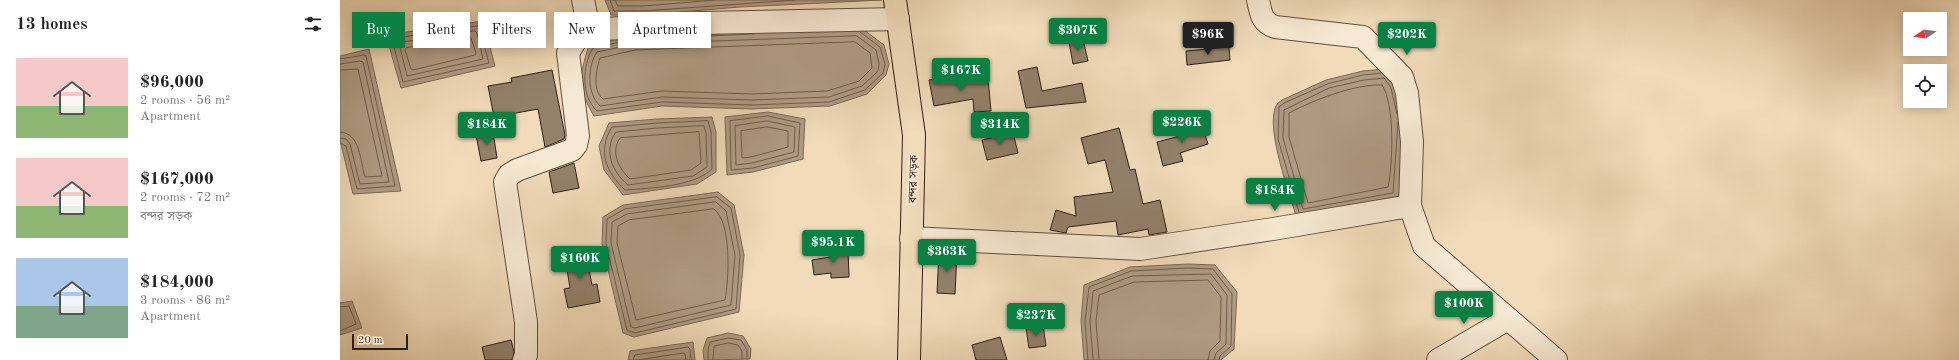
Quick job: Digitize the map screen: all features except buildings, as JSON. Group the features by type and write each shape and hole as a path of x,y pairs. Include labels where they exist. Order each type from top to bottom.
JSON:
{"highway":[{"name":"বন্দর সড়ক","path":"896,9 914,135 910,360"}],"street":[{"path":"583,0 585,12"},
{"path":"1258,0 1262,18 1267,24 1363,37 1402,77 1408,93 1412,142 1410,206 1424,246 1556,360"},
{"path":"610,29 896,9"},
{"path":"524,360 526,355 526,322 506,182 509,175 517,170 572,150 576,145 578,136 568,53 571,48"},
{"path":"911,238 1140,249 1410,206"},
{"path":"1438,360 1508,319"}],"water":[{"path":"605,0 882,0 740,7 680,12 618,12 618,15 611,15"},
{"path":"478,22 478,48 490,48 495,66 401,88 390,48 405,48 405,32 413,31 413,48 470,48 470,23"},
{"path":"860,27 884,45 889,64 886,75 867,94 830,106 751,109 662,106 594,116 588,106 581,82 583,66 588,48 610,48 610,40 618,38 618,48 711,48 711,32"},
{"path":"369,49 401,191 353,194 340,140 340,56"},
{"path":"1385,69 1393,72 1407,117 1401,199 1297,219 1284,178 1276,145 1273,116 1276,105 1282,100 1326,80 1363,71"},
{"path":"768,112 805,119 803,159 753,172 727,175 725,117"},
{"path":"712,117 716,132 716,172 697,184 623,195 604,170 599,146 609,123 657,119"},
{"path":"718,192 734,205 744,255 739,312 634,337 623,333 602,244 603,217 623,205"},
{"path":"1188,264 1215,265 1237,292 1234,349 1221,360 1084,360 1081,321 1084,285 1130,267"},
{"path":"352,301 362,328 340,335 340,303"},
{"path":"728,333 743,336 751,349 750,359 704,360 703,350 707,338"},
{"path":"693,342 695,360 628,360 630,351"}]}
